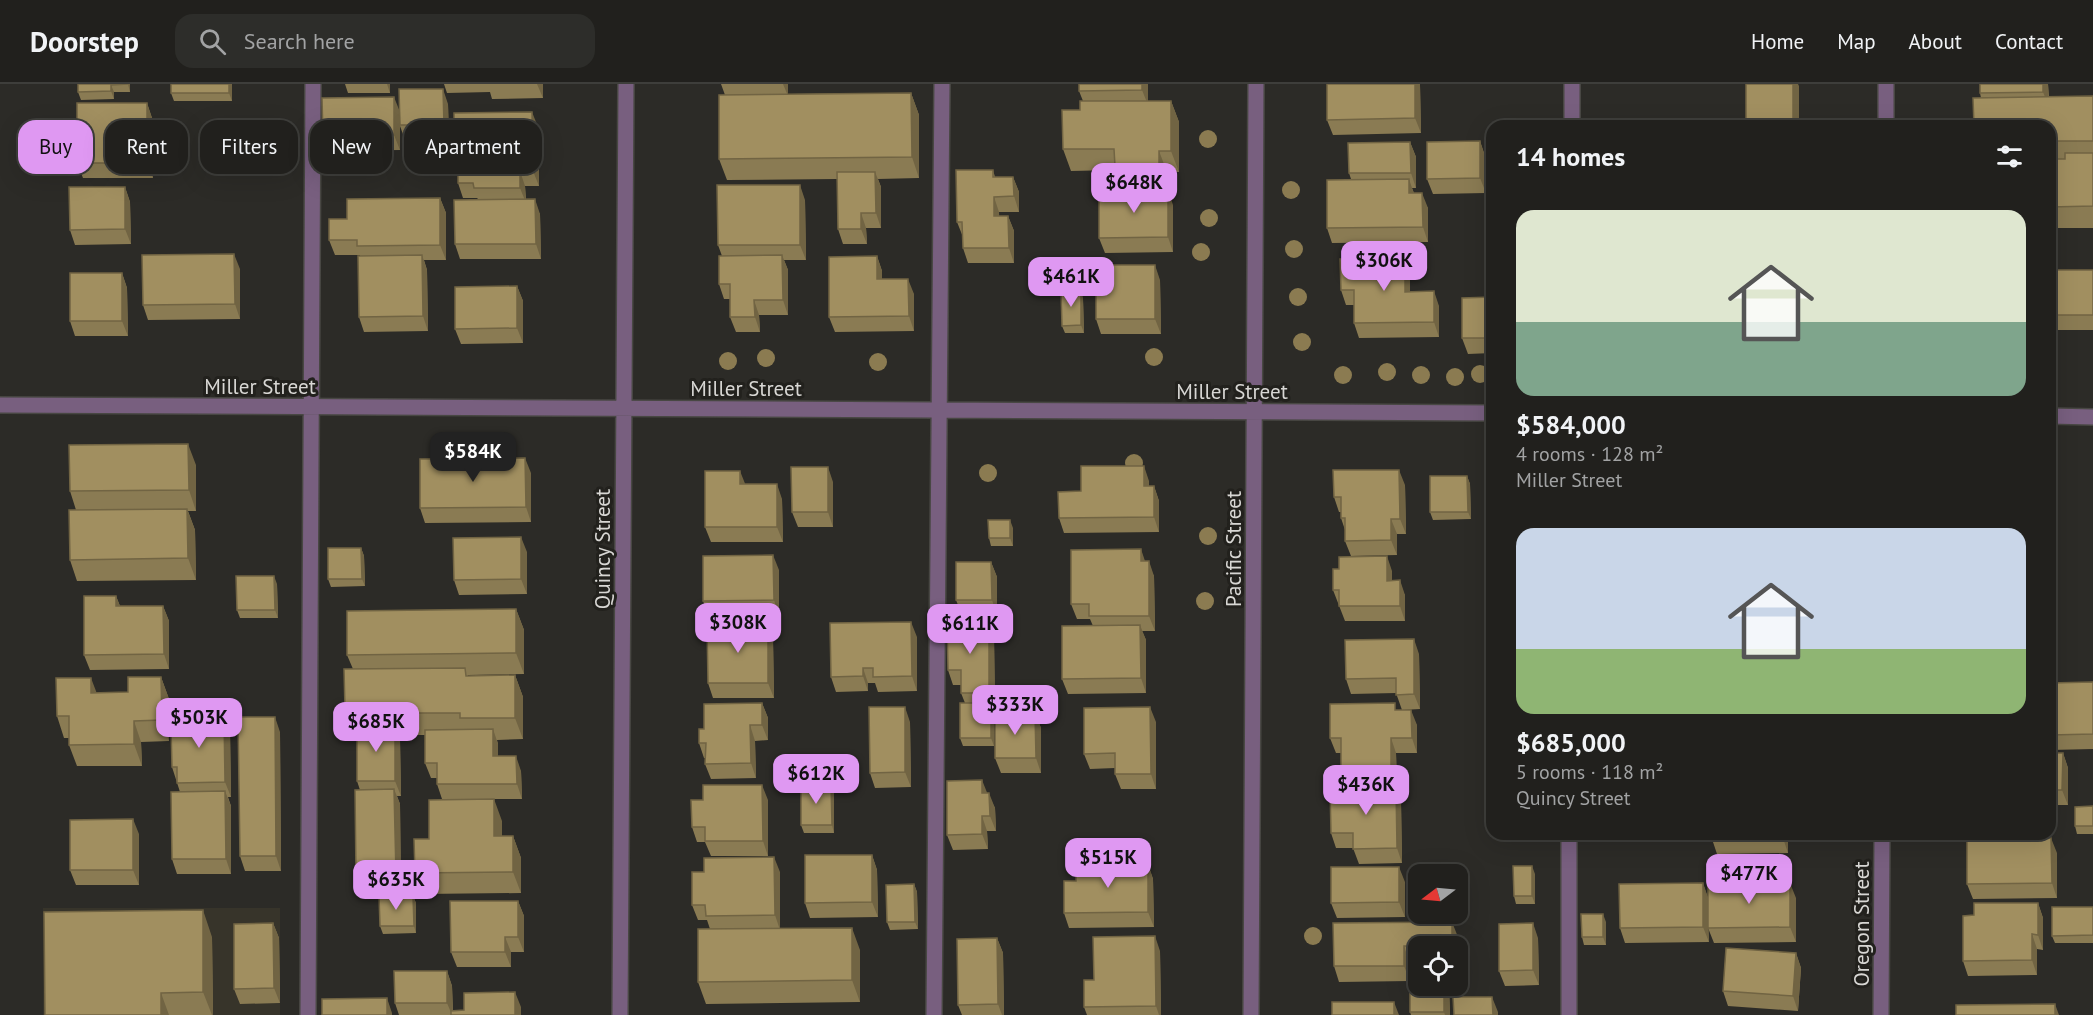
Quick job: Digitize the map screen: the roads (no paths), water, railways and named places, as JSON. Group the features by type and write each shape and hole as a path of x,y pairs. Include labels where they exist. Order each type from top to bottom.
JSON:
{"street":[{"path":"308,1015 313,84"},
{"name":"Quincy Street","path":"620,1015 626,84"},
{"path":"934,1015 942,84"},
{"name":"Pacific Street","path":"1251,1015 1256,84"},
{"path":"1572,84 1572,120"},
{"path":"1886,84 1886,120"},
{"name":"Miller Street","path":"0,405 1486,413"},
{"path":"2056,416 2093,417"},
{"path":"1569,840 1569,1015"},
{"name":"Oregon Street","path":"1881,1015 1882,840"}]}
